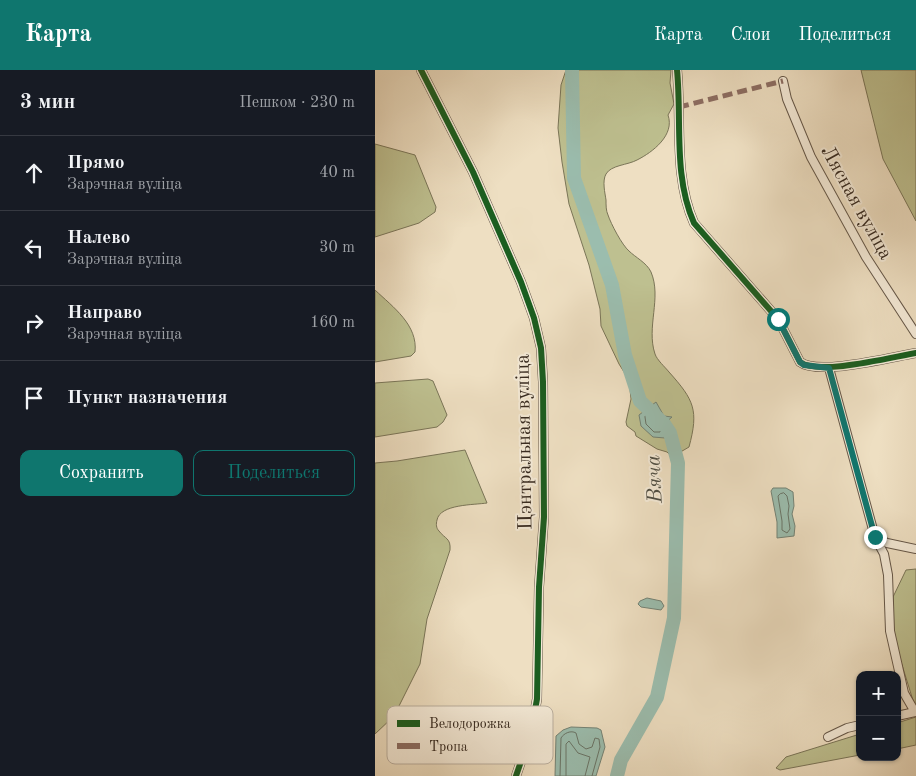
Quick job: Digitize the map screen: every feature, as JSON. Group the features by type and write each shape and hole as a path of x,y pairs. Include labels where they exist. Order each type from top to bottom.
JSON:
{"street":[{"name":"Цэнтральная вуліца","path":"421,70 473,172 523,288 534,318 541,348 545,517 539,587 536,706"},
{"path":"677,70 679,88 679,145 687,204 694,223 778,319 800,362 804,365 829,368 916,353"},
{"name":"Лясная вуліца","path":"783,81 787,99 811,157 866,257 916,334"},
{"path":"829,368 875,537 884,554 890,631 899,671"},
{"path":"875,537 887,543 916,549"},
{"path":"901,680 904,693 915,712 901,715"},
{"path":"828,737 856,725"},
{"name":"Цэнтральная вуліца","path":"517,776 521,764"}],"green space":[{"path":"566,70 671,70 670,83 674,104 668,115 668,129 665,136 656,148 643,157 608,171 604,183 607,212 614,229 626,248 649,269 654,282 655,302 652,333 655,354 684,390 689,398 694,414 689,447 672,457 667,452 657,449 636,436 635,432 627,426 626,422 631,399 629,380 619,364 601,326 600,309 589,265 569,204 558,128 561,85"},
{"path":"861,70 916,70 916,221 883,159"},
{"path":"375,144 415,155 436,207 435,212 419,223 375,237"},
{"path":"375,290 403,317 413,333 415,352 411,356 375,362"},
{"path":"428,379 433,381 447,415 443,422 437,427 375,437 375,383"},
{"path":"465,450 487,503 458,506 439,515 437,527 441,534 449,541 450,550 427,619 420,664 399,706 387,706 387,723 375,734 375,463"},
{"path":"916,569 916,710 893,636 893,597 906,570"},
{"path":"916,717 916,745 901,748 901,722"},
{"path":"856,735 856,756 780,770 776,768 786,757"}],"water":[{"path":"656,402 664,416 672,417 664,424 670,433 665,438 653,437 641,426 639,415"},
{"path":"773,488 786,488 793,492 794,536 777,538 777,522 771,491"},
{"path":"647,598 661,601 664,606 661,610 641,607 638,604"},
{"path":"571,727 597,728 601,730 605,747 596,776 555,776 556,736 563,730"}],"waterway":[{"name":"Вяча","path":"572,70 574,178 612,285 625,355 640,401 664,424 670,433 678,463 674,618 657,697 621,760 617,776"}],"marked path":[{"path":"679,107 783,81"}],"cycle path":[{"path":"421,70 473,172 521,282 534,318 541,348 544,517 539,587 536,706"},
{"path":"677,70 679,148 683,186 687,205 694,223 778,319 800,362 809,366 838,366 916,353"},
{"path":"516,776 520,764"}],"route":[{"path":"778,319 800,362 804,365 829,368 836,400 875,537"}]}
